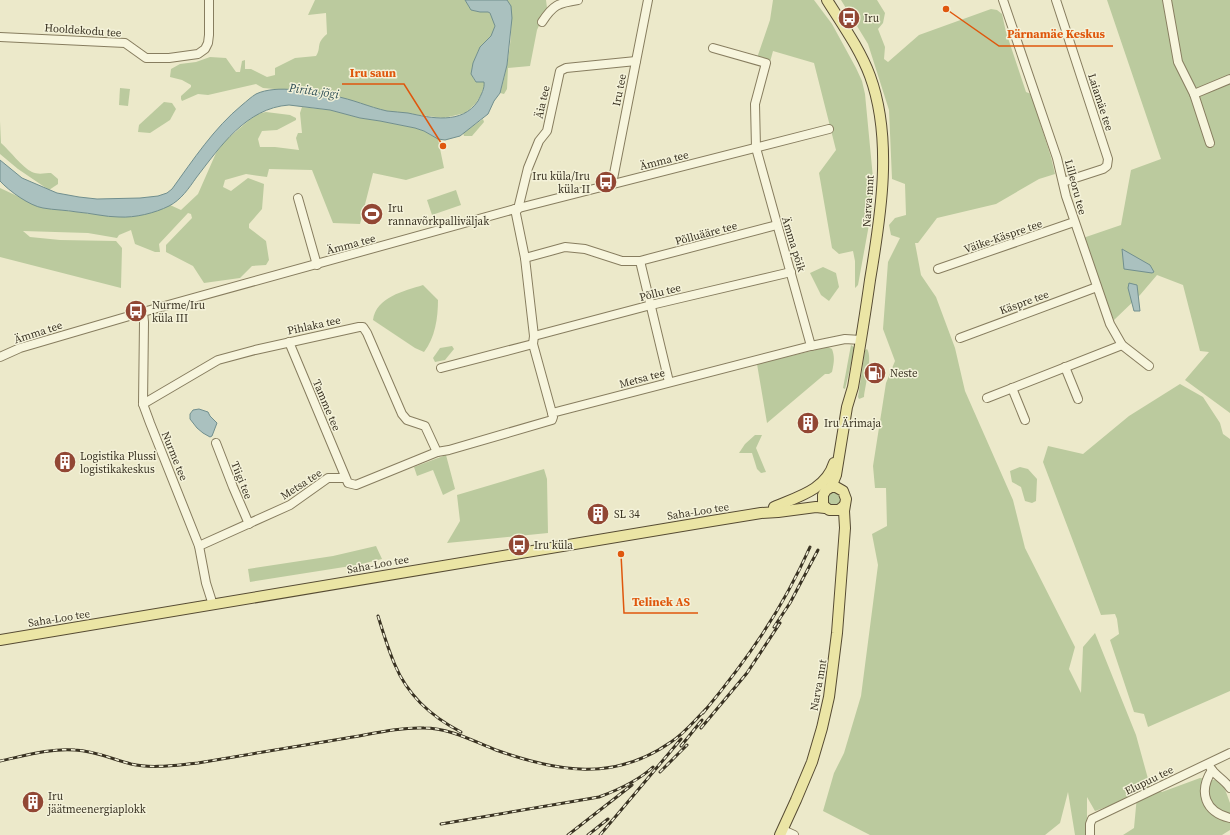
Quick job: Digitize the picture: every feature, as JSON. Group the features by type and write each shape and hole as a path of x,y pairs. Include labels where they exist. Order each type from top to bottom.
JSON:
{"main road":[{"name":"Narva mnt","path":"825,0 862,58 870,76 879,114 882,141 882,183 878,232 853,387 847,407 836,475 831,488"},
{"name":"Narva mnt","path":"781,832 812,762 829,697 838,633 845,528 844,506 846,499 843,490 842,477 846,442 853,409 853,387"},
{"path":"774,507 804,495 816,488 823,481 833,467 838,442 843,430"},
{"path":"822,495 826,490 831,488 836,487 843,490"},
{"name":"Narva mnt","path":"822,495 822,502 839,523 844,537"},
{"name":"Saha-Loo tee","path":"761,513 774,507 811,501 822,495"},
{"path":"828,509 839,510 844,506"},
{"name":"Saha-Loo tee","path":"0,640 520,552 761,513 816,507 828,509"}],"street":[{"name":"Hooldekodu tee","path":"0,37 125,43 146,58 170,58 198,54 205,49 208,43 209,0"},
{"path":"542,22 550,10 557,5 578,0"},
{"name":"Iru tee","path":"612,184 648,0"},
{"name":"Lilleoru tee","path":"1004,0 1057,158 1074,222 1110,324 1122,345 1149,366"},
{"name":"Laiamäe tee","path":"1056,0 1108,159 1107,166 1103,169 1063,182"},
{"path":"1167,0 1178,62 1194,94 1210,143"},
{"name":"Ämma põik","path":"713,48 766,63 755,104 756,148 776,225 791,272 811,346"},
{"name":"Äia tee","path":"552,413 534,340 525,258 516,209 528,168 538,141 547,131 560,71 566,68 636,61"},
{"path":"1194,94 1230,79"},
{"name":"Ämma tee","path":"0,357 28,346 143,312 516,209 829,129"},
{"path":"298,198 317,264"},
{"name":"Väike-Käspre tee","path":"938,269 1074,222"},
{"name":"Põlluääre tee","path":"525,258 565,247 585,249 622,260 640,261 776,225"},
{"path":"640,261 670,382"},
{"name":"Põllu tee","path":"441,368 651,305 791,272"},
{"name":"Käspre tee","path":"960,338 1097,287"},
{"name":"Nurme tee","path":"143,312 143,404 199,546 206,583 213,604"},
{"name":"Pihlaka tee","path":"143,404 218,360 289,342 363,327 368,333 402,414 407,420 425,426 437,452"},
{"name":"Metsa tee","path":"199,546 290,505 328,478 345,478 348,483 356,485 437,452 449,450 552,420 552,413 811,346 845,339 861,340"},
{"name":"Tamme tee","path":"289,342 345,478"},
{"path":"987,398 1122,345"},
{"path":"1065,367 1078,399"},
{"path":"1012,388 1025,420"},
{"name":"Tiigi tee","path":"216,443 232,487 249,524"},
{"name":"Elupuu tee","path":"1090,835 1090,824 1092,819 1210,767 1230,753"},
{"path":"1230,788 1210,767 1204,794 1211,808 1216,813 1230,818"},
{"path":"781,832 794,835"}],"green space":[{"path":"315,0 465,0 471,10 488,12 494,21 494,31 479,50 472,69 472,76 476,82 484,81 485,83 481,95 476,103 465,113 444,118 386,111 335,96 263,88 256,84 208,95 198,94 182,101 181,96 191,87 191,85 182,80 170,77 171,69 180,64 196,62 210,57 226,58 236,72 240,72 242,61 245,60 245,69 251,69 267,77 275,75 275,68 295,58 316,56 321,40 327,34 326,13 308,15"},
{"path":"507,0 546,0 547,8 537,30 530,66 508,68 507,89 504,94 500,93 508,59 511,33 510,9"},
{"path":"773,0 814,0 832,24 862,81 865,94 873,178 872,208 858,285 855,288 855,261 853,251 839,254 832,248 819,173 836,150 814,63 773,51 770,62 757,58 770,20"},
{"path":"841,0 877,0 885,13 883,23 878,29 885,47 884,59 888,62 919,35 991,9 997,10 1002,14 1006,32 1026,92 1031,94 1055,174 1039,179 996,204 937,218 918,243 915,243 921,275 936,297 955,348 965,391 1013,500 1025,548 1075,647 1069,669 1081,693 1083,647 1095,633 1136,735 1150,786 1162,792 1200,778 1222,781 1230,803 1230,830 1222,835 1123,835 1134,828 1137,796 1095,811 1087,797 1087,835 1075,835 1068,792 1060,823 1045,835 870,835 823,811 834,773 844,753 861,696 878,565 872,534 887,526 886,488 875,488 873,466 886,383 895,361 883,329 888,262 900,238 891,235 889,225 895,218 906,215 905,184 892,179 889,110 868,44"},
{"path":"1107,0 1230,0 1230,413 1185,380 1209,352 1200,351 1183,285 1157,275 1140,295 1114,320 1098,285 1083,238 1121,225 1131,170 1161,159"},
{"path":"120,88 130,89 128,106 119,105"},
{"path":"164,102 172,103 176,109 170,120 150,133 138,132 139,125"},
{"path":"302,107 330,110 360,118 424,131 438,139 444,168 406,180 373,173 360,224 333,223 312,170 269,169 267,177 246,174 225,180 223,187 231,191 248,178 264,184 262,209 249,224 249,228 266,241 269,260 266,265 252,266 240,278 204,283 193,266 166,252 166,245 192,218 191,214 188,213 159,244 160,252 155,252 135,244 131,230 119,235 117,238 88,233 23,231 30,237 60,240 116,241 122,248 121,288 0,257 0,188 43,208 119,217 145,214 170,205 181,210 198,194 216,153 225,141 257,114 266,112 290,115 296,118 296,120 277,130 262,131 258,139 260,147 299,150 296,138 298,133 302,133 300,113"},
{"path":"483,119 484,122 472,136 464,136 463,133"},
{"path":"0,121 1,143 28,170 42,174 51,173 58,179 58,184 49,190 18,169 0,154"},
{"path":"456,190 461,205 432,215 427,200"},
{"name":"Iru rannavõrkpalliväljak","path":"365,207 382,211 380,221 363,217"},
{"path":"823,267 836,273 839,287 829,301 821,295 810,273"},
{"path":"423,285 438,300 435,328 431,340 424,352 415,348 373,320 375,312 385,300"},
{"path":"851,345 855,348 845,389 843,388"},
{"path":"452,346 454,349 445,360 435,362 433,358 440,348"},
{"path":"828,347 832,349 834,355 832,372 825,374 767,423 757,364"},
{"path":"867,349 869,358 864,397 859,399 858,397 865,350"},
{"path":"1180,384 1203,397 1220,423 1223,434 1230,439 1230,691 1148,727 1144,714 1134,712 1110,640 1119,634 1117,619 1115,614 1101,615 1043,462 1048,446 1083,454 1129,416"},
{"path":"755,435 762,435 756,448 766,472 761,473 757,469 752,453 739,453 745,444"},
{"path":"446,455 455,489 443,495 433,470 417,476 414,467"},
{"path":"1020,467 1028,469 1037,479 1036,501 1032,503 1025,501 1021,487 1012,482 1010,471"},
{"path":"544,469 547,479 548,533 447,543 460,521 457,495"},
{"path":"835,491 843,498 839,506 828,505 825,498 828,493"},
{"path":"376,546 382,559 357,565 250,582 248,569 333,556"}],"water":[{"path":"465,0 507,0 511,6 512,18 507,65 500,93 494,101 488,114 460,136 445,140 438,139 415,128 360,118 330,110 289,105 274,108 260,113 235,131 181,197 169,206 158,211 132,217 108,216 38,207 20,198 0,181 0,160 22,178 57,193 97,199 140,198 158,196 167,193 172,189 222,124 249,99 264,91 284,89 341,97 387,111 408,113 426,117 446,118 464,114 478,101 484,87 484,82 476,82 471,74 473,63 480,47 491,36 495,26 490,13 471,10"},
{"path":"1122,249 1150,265 1154,272 1124,269"},
{"path":"1129,283 1137,285 1140,311 1134,311 1128,288"},
{"path":"199,409 208,412 217,423 212,436 210,437 197,428 190,419 190,414 193,410"}],"railway":[{"path":"703,713 749,654 762,634 788,592 810,547"},
{"path":"774,627 790,603 818,550"},
{"path":"378,616 392,659 400,676 414,696 440,720 461,732"},
{"path":"701,728 747,673 780,623"},
{"path":"0,761 56,750 75,750 90,752 131,764 173,766 393,730 424,728 443,730 519,758 541,764 564,768 607,768 628,763 650,755 681,735 706,709"},
{"path":"681,746 702,720"},
{"path":"600,835 681,739"},
{"path":"660,772 687,745"},
{"path":"441,824 599,797 628,785 653,767"},
{"path":"568,835 632,785"},
{"path":"588,835 608,819"}],"place":[{"name":"Pärnamäe Keskus","path":"946,9"},
{"name":"Iru","path":"849,18"},
{"name":"Iru saun","path":"443,146"},
{"name":"Iru küla/Iru küla II","path":"606,182"},
{"name":"Iru rannavõrkpalliväljak","path":"372,214"},
{"name":"Nurme/Iru küla III","path":"136,311"},
{"name":"Neste","path":"875,373"},
{"name":"Iru Ärimaja","path":"808,423"},
{"name":"Logistika Plussi logistikakeskus","path":"65,462"},
{"name":"SL 34","path":"598,514"},
{"name":"Iru küla","path":"519,545"},
{"name":"Telinek AS","path":"621,554"},
{"name":"Iru jäätmeenergiaplokk","path":"33,802"}],"water label":[{"name":"Pirita jõgi","path":"314,91"}]}
